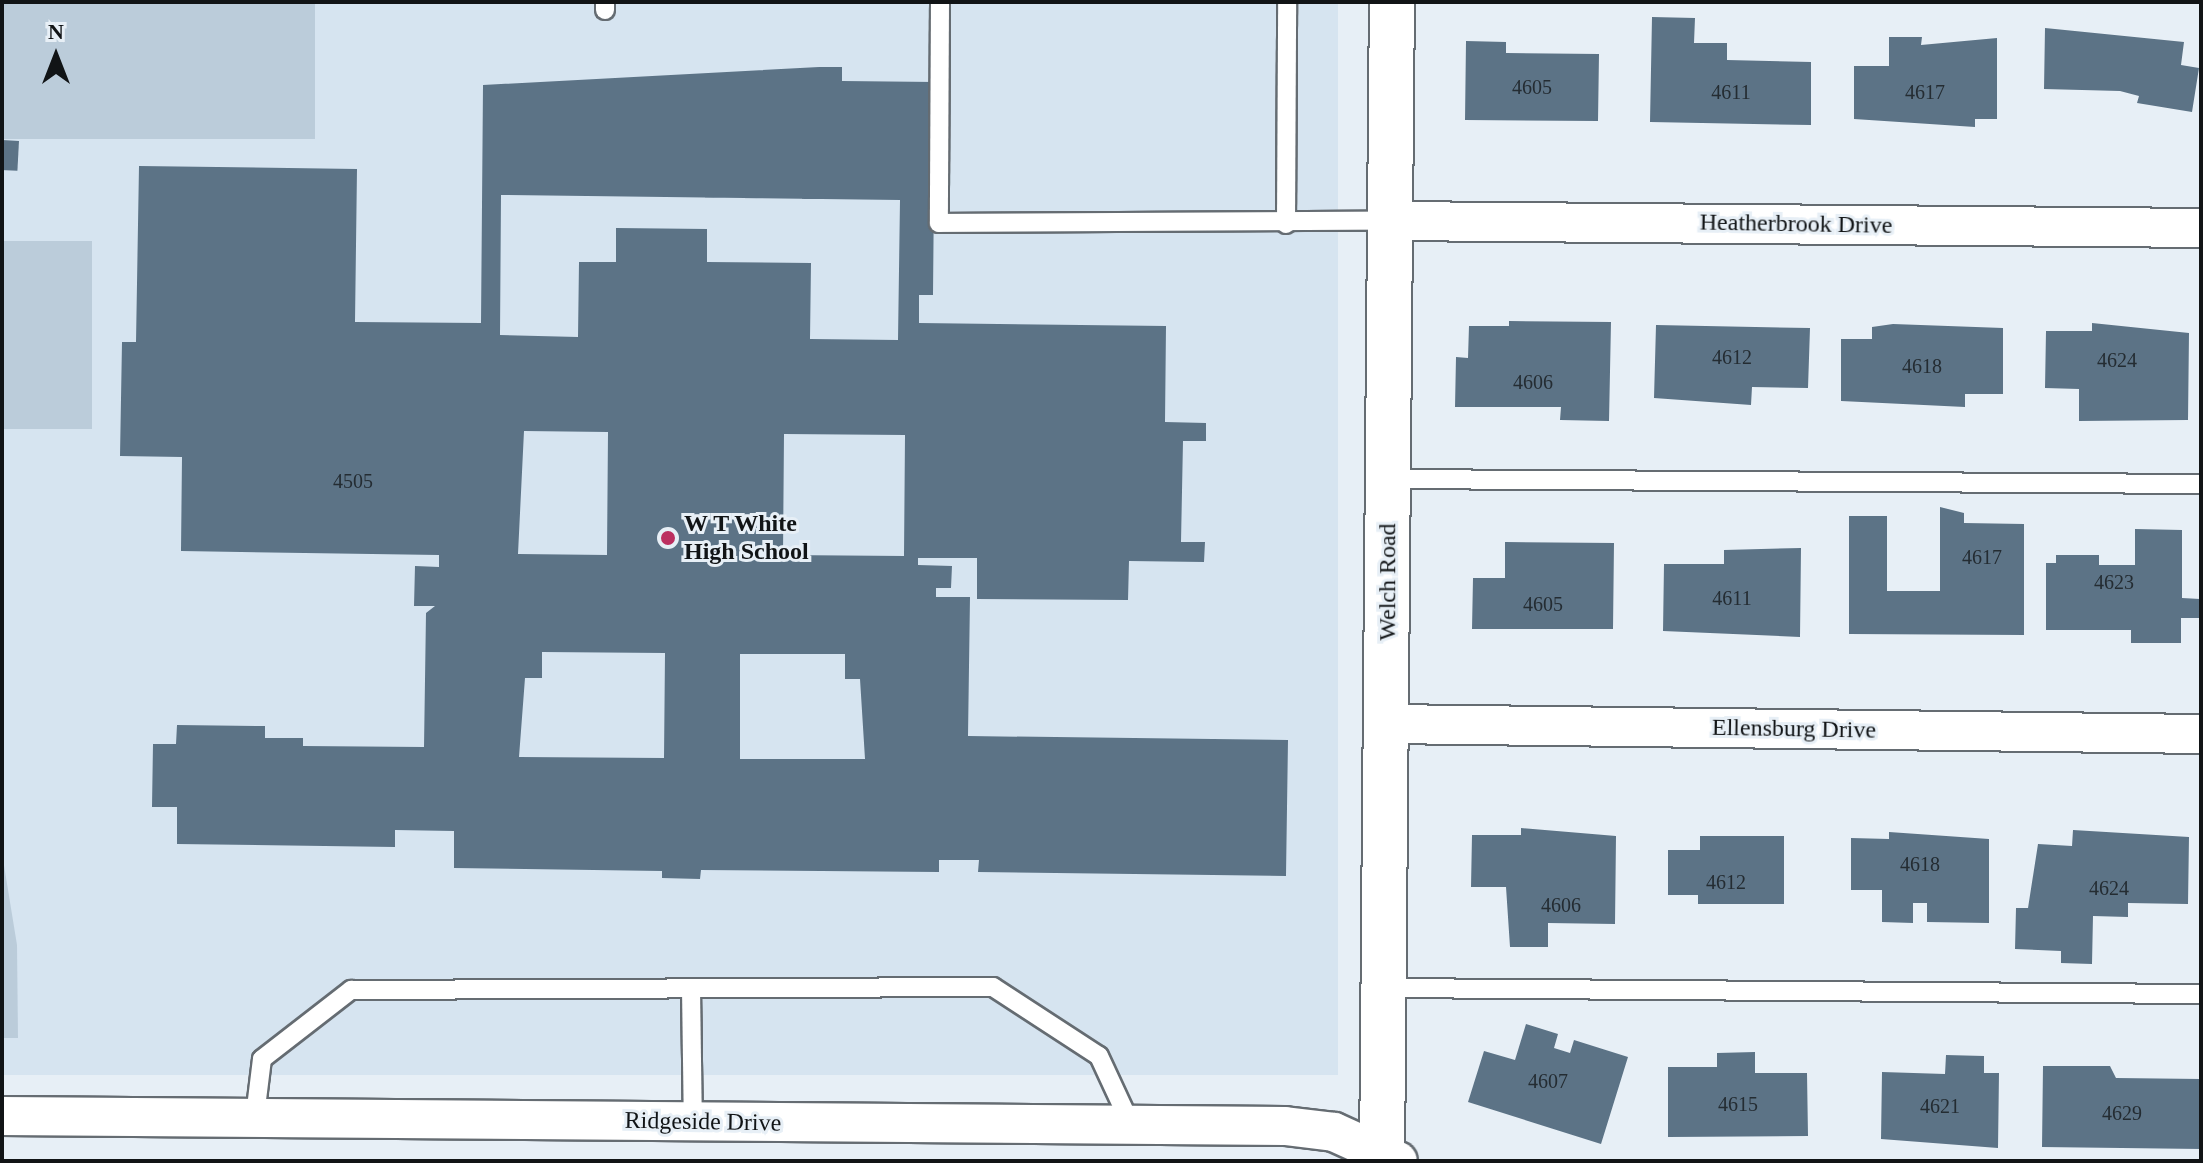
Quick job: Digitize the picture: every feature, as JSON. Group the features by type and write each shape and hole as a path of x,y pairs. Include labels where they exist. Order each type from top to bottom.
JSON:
{"street":[{"name":"Welch Road","path":"1387,1157 1384,988 1392,2"},
{"name":"Heatherbrook Drive","path":"1390,221 2201,228"},
{"name":"Ellensburg Drive","path":"1386,724 2201,734"},
{"name":"Ridgeside Drive","path":"2,1116 1285,1126 1334,1132 1387,1157"}],"lane":[{"path":"940,2 939,223 1286,224 1390,221"},
{"path":"1286,224 1287,2"},
{"path":"1388,479 2201,484"},
{"path":"255,1116 262,1059 351,990 993,987 1099,1056 1131,1125"},
{"path":"691,988 693,1123"},
{"path":"1384,988 2201,994"}],"shaded area":[{"name":"W T White High School","path":"2,2 1338,2 1338,1075 2,1075"},
{"path":"2,2 315,2 315,139 2,139"},
{"path":"2,241 92,241 92,429 2,429"},
{"path":"2,853 17,945 18,1038 2,1038"}],"building":[{"path":"1652,17 1695,18 1694,43 1727,43 1727,60 1811,62 1811,125 1650,122"},
{"path":"2045,28 2184,42 2181,65 2199,68 2192,112 2137,103 2139,96 2120,91 2044,89"},
{"path":"1889,37 1922,37 1921,45 1997,38 1997,119 1975,119 1975,127 1854,119 1854,66 1889,66"},
{"path":"1466,41 1506,42 1506,53 1599,54 1598,121 1465,120"},
{"path":"819,67 842,67 842,81 935,82 933,295 919,295 919,323 1166,326 1165,422 1206,423 1206,441 1183,441 1181,542 1205,542 1204,562 1129,561 1128,600 977,599 977,558 918,558 918,565 952,566 951,588 936,588 936,597 970,597 968,736 1288,740 1286,876 978,872 979,860 939,860 939,872 701,870 700,879 662,878 662,871 454,868 454,831 395,830 395,847 177,844 177,807 152,807 153,744 176,744 177,725 265,726 265,738 303,738 303,746 424,747 426,613 435,606 414,606 415,566 439,567 439,555 181,551 182,457 120,456 122,342 136,342 139,166 357,169 355,322 481,323 483,85","holes":["501,195 900,200 898,340 810,339 811,263 707,262 707,229 616,228 616,262 579,262 578,337 500,335","524,431 608,432 607,555 518,554","784,434 905,435 904,556 783,555","542,652 665,653 664,758 519,757 525,678 542,678","740,654 845,654 845,679 860,679 865,759 740,759"]},
{"path":"2,140 19,141 17,171 2,170"},
{"path":"1509,321 1611,322 1609,421 1560,420 1561,407 1455,407 1456,357 1468,358 1469,326 1509,326"},
{"path":"2092,323 2189,333 2188,420 2079,421 2079,389 2045,388 2046,331 2092,331"},
{"path":"1893,324 2003,328 2003,394 1965,394 1965,407 1841,401 1841,339 1872,339 1872,327"},
{"path":"1656,325 1810,328 1808,388 1752,387 1751,405 1654,398"},
{"path":"1940,507 1964,513 1964,523 2024,524 2024,635 1849,634 1849,516 1887,516 1887,591 1940,591"},
{"path":"2135,529 2182,530 2182,598 2200,599 2200,618 2181,618 2181,643 2131,643 2131,630 2046,630 2046,563 2056,563 2056,555 2099,555 2099,565 2135,565"},
{"path":"1505,542 1614,543 1613,629 1472,629 1473,578 1505,578"},
{"path":"1801,548 1800,637 1663,631 1664,564 1724,564 1724,550"},
{"path":"1521,828 1616,836 1615,924 1548,923 1548,947 1510,947 1506,887 1471,887 1472,835 1521,835"},
{"path":"2073,830 2189,837 2188,904 2128,903 2128,917 2093,916 2092,964 2061,963 2061,951 2015,949 2016,908 2028,908 2038,844 2072,846"},
{"path":"1889,832 1989,839 1989,923 1927,922 1927,903 1913,903 1913,923 1882,922 1882,890 1851,890 1851,838 1889,839"},
{"path":"1700,836 1784,836 1784,904 1698,904 1698,895 1668,895 1668,850 1700,850"},
{"path":"1526,1024 1558,1034 1554,1048 1570,1053 1574,1040 1628,1057 1601,1144 1468,1102 1484,1051 1515,1060"},
{"path":"1755,1052 1755,1073 1807,1073 1808,1136 1668,1137 1668,1067 1717,1067 1717,1053"},
{"path":"1946,1055 1984,1056 1984,1073 1999,1073 1998,1148 1881,1139 1882,1072 1945,1074"},
{"path":"2043,1066 2110,1066 2116,1078 2201,1079 2201,1149 2042,1147"}],"place":[{"name":"W T White High School","path":"668,538"}]}
